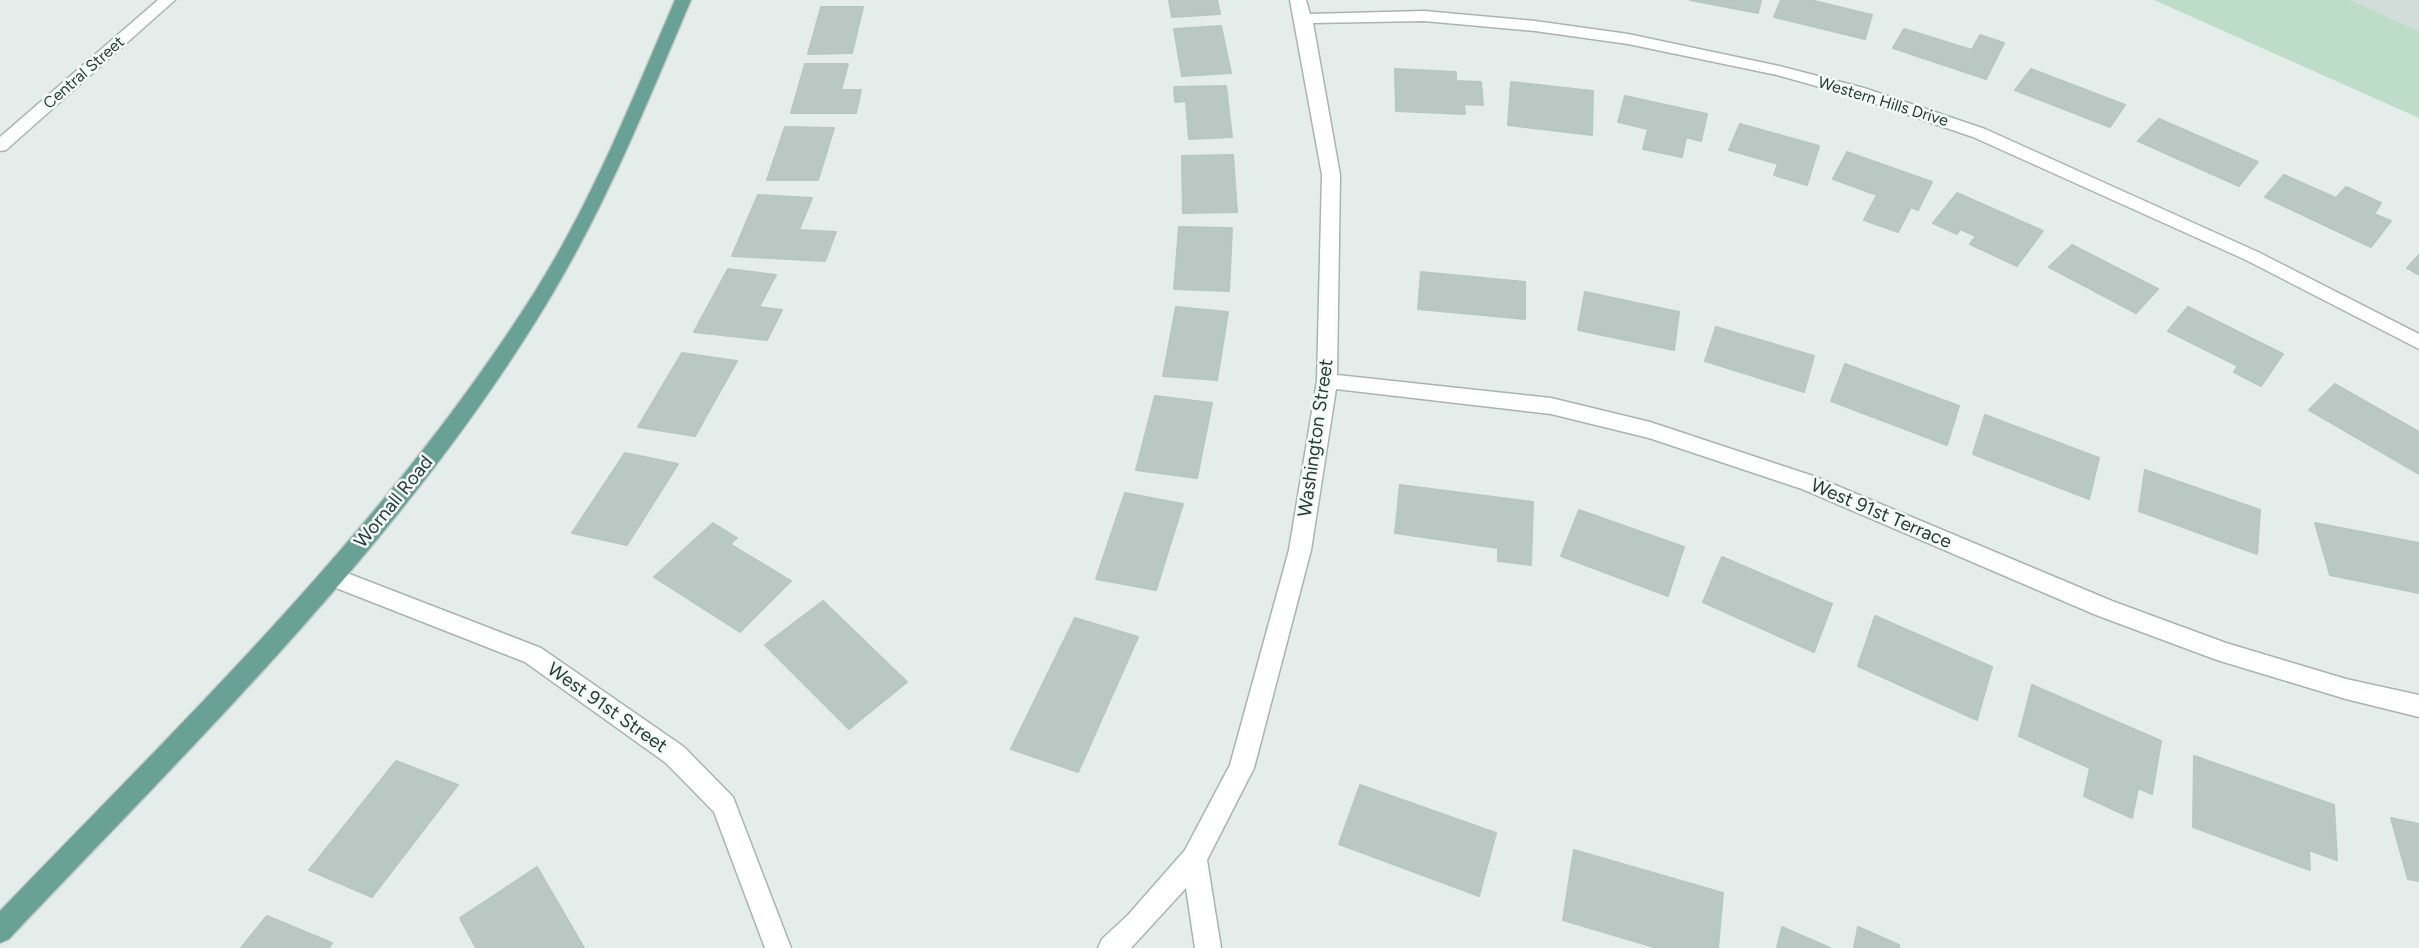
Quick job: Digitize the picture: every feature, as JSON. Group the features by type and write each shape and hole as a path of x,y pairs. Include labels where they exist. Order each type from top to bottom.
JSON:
{"main road":[{"name":"Wornall Road","path":"0,930 334,577 427,463 542,295 578,234 629,127 683,0"}],"street":[{"name":"Central Street","path":"0,146 167,0"},
{"name":"Western Hills Drive","path":"1301,9 1535,26 1628,39 1780,71 1858,92 1979,133 2252,256 2419,342"},
{"name":"Washington Street","path":"1111,948 1137,924 1194,859 1242,768 1300,550 1327,380 1331,175 1301,9"},
{"name":"West 91st Terrace","path":"1327,380 1550,406 1650,430 1809,483 2104,608 2225,653 2346,689 2419,706"},
{"name":"West 91st Street","path":"334,577 533,655 675,755 724,805 778,948"},
{"path":"1194,859 1208,948"}],"shaded area":[{"path":"2350,0 2419,0 2419,31"}],"green space":[{"path":"2154,0 2350,0 2419,31 2419,118"}],"building":[{"path":"1169,0 1217,0 1220,14 1172,17"},
{"path":"1690,0 1761,0 1758,13"},
{"path":"1781,0 1810,0 1872,15 1865,39 1774,17"},
{"path":"821,7 863,7 852,53 808,54"},
{"path":"1221,26 1231,73 1182,76 1174,29"},
{"path":"1904,29 1972,50 1980,35 2004,43 1986,79 1893,48"},
{"path":"805,64 848,64 841,90 861,90 856,113 791,113"},
{"path":"1395,69 1456,72 1456,81 1481,82 1483,105 1464,104 1465,114 1396,111"},
{"path":"2031,69 2125,105 2110,127 2015,90"},
{"path":"1511,82 1593,91 1592,135 1508,125"},
{"path":"1226,86 1232,137 1189,139 1186,101 1175,102 1174,87"},
{"path":"1625,96 1707,114 1701,141 1686,137 1682,157 1643,149 1648,129 1618,122"},
{"path":"2159,119 2258,162 2239,186 2138,141"},
{"path":"1740,124 1819,146 1807,185 1774,175 1778,164 1729,150"},
{"path":"785,127 834,128 818,180 767,180"},
{"path":"1847,152 1932,182 1918,210 1911,207 1898,232 1864,220 1877,195 1833,179"},
{"path":"1233,155 1237,212 1183,213 1182,156"},
{"path":"2284,175 2336,198 2346,187 2381,203 2374,214 2391,221 2371,247 2265,197"},
{"path":"1957,193 2043,231 2017,266 1970,244 1976,236 1960,229 1957,234 1933,223"},
{"path":"758,195 812,198 799,230 836,232 825,261 732,256"},
{"path":"1179,227 1232,228 1229,291 1174,289"},
{"path":"2072,245 2158,289 2136,313 2049,267"},
{"path":"2419,255 2419,275 2407,268"},
{"path":"728,269 776,275 759,307 782,310 767,340 694,332"},
{"path":"1421,272 1525,282 1525,319 1418,309"},
{"path":"1585,292 1679,312 1674,350 1578,330"},
{"path":"1176,307 1228,312 1217,380 1163,376"},
{"path":"2188,307 2283,354 2261,386 2234,372 2238,366 2168,331"},
{"path":"1716,327 1814,356 1804,392 1705,361"},
{"path":"682,353 737,361 695,436 638,427"},
{"path":"1845,364 1959,406 1947,445 1831,401"},
{"path":"2335,384 2419,432 2419,474 2309,410"},
{"path":"1155,396 1212,403 1197,478 1136,470"},
{"path":"1985,415 2099,458 2089,499 1973,454"},
{"path":"625,453 678,464 627,545 572,533"},
{"path":"2145,470 2260,510 2257,554 2139,511"},
{"path":"1400,485 1533,502 1531,565 1498,561 1498,548 1395,533"},
{"path":"1125,493 1183,504 1156,590 1096,579"},
{"path":"1579,510 1684,547 1668,596 1561,556"},
{"path":"713,523 737,538 730,544 791,581 740,632 654,577"},
{"path":"2315,523 2419,543 2419,593 2330,575"},
{"path":"1722,557 1832,604 1814,652 1703,602"},
{"path":"823,601 907,682 849,729 765,645"},
{"path":"1875,616 1992,667 1977,720 1858,666"},
{"path":"1075,618 1138,637 1078,772 1011,749"},
{"path":"2032,685 2161,741 2152,794 2138,788 2132,818 2084,796 2090,768 2019,736"},
{"path":"2194,756 2334,805 2337,860 2309,850 2310,870 2193,827"},
{"path":"396,761 458,785 372,897 309,870"},
{"path":"1360,785 1496,833 1479,896 1339,844"},
{"path":"2391,818 2419,824 2419,881 2408,879"},
{"path":"1574,850 1723,893 1718,948 1657,948 1563,920"},
{"path":"537,867 584,948 476,948 460,918"},
{"path":"267,916 332,943 329,948 241,948"},
{"path":"1782,927 1830,948 1777,948"},
{"path":"1858,927 1899,945 1899,948 1854,948"}]}
